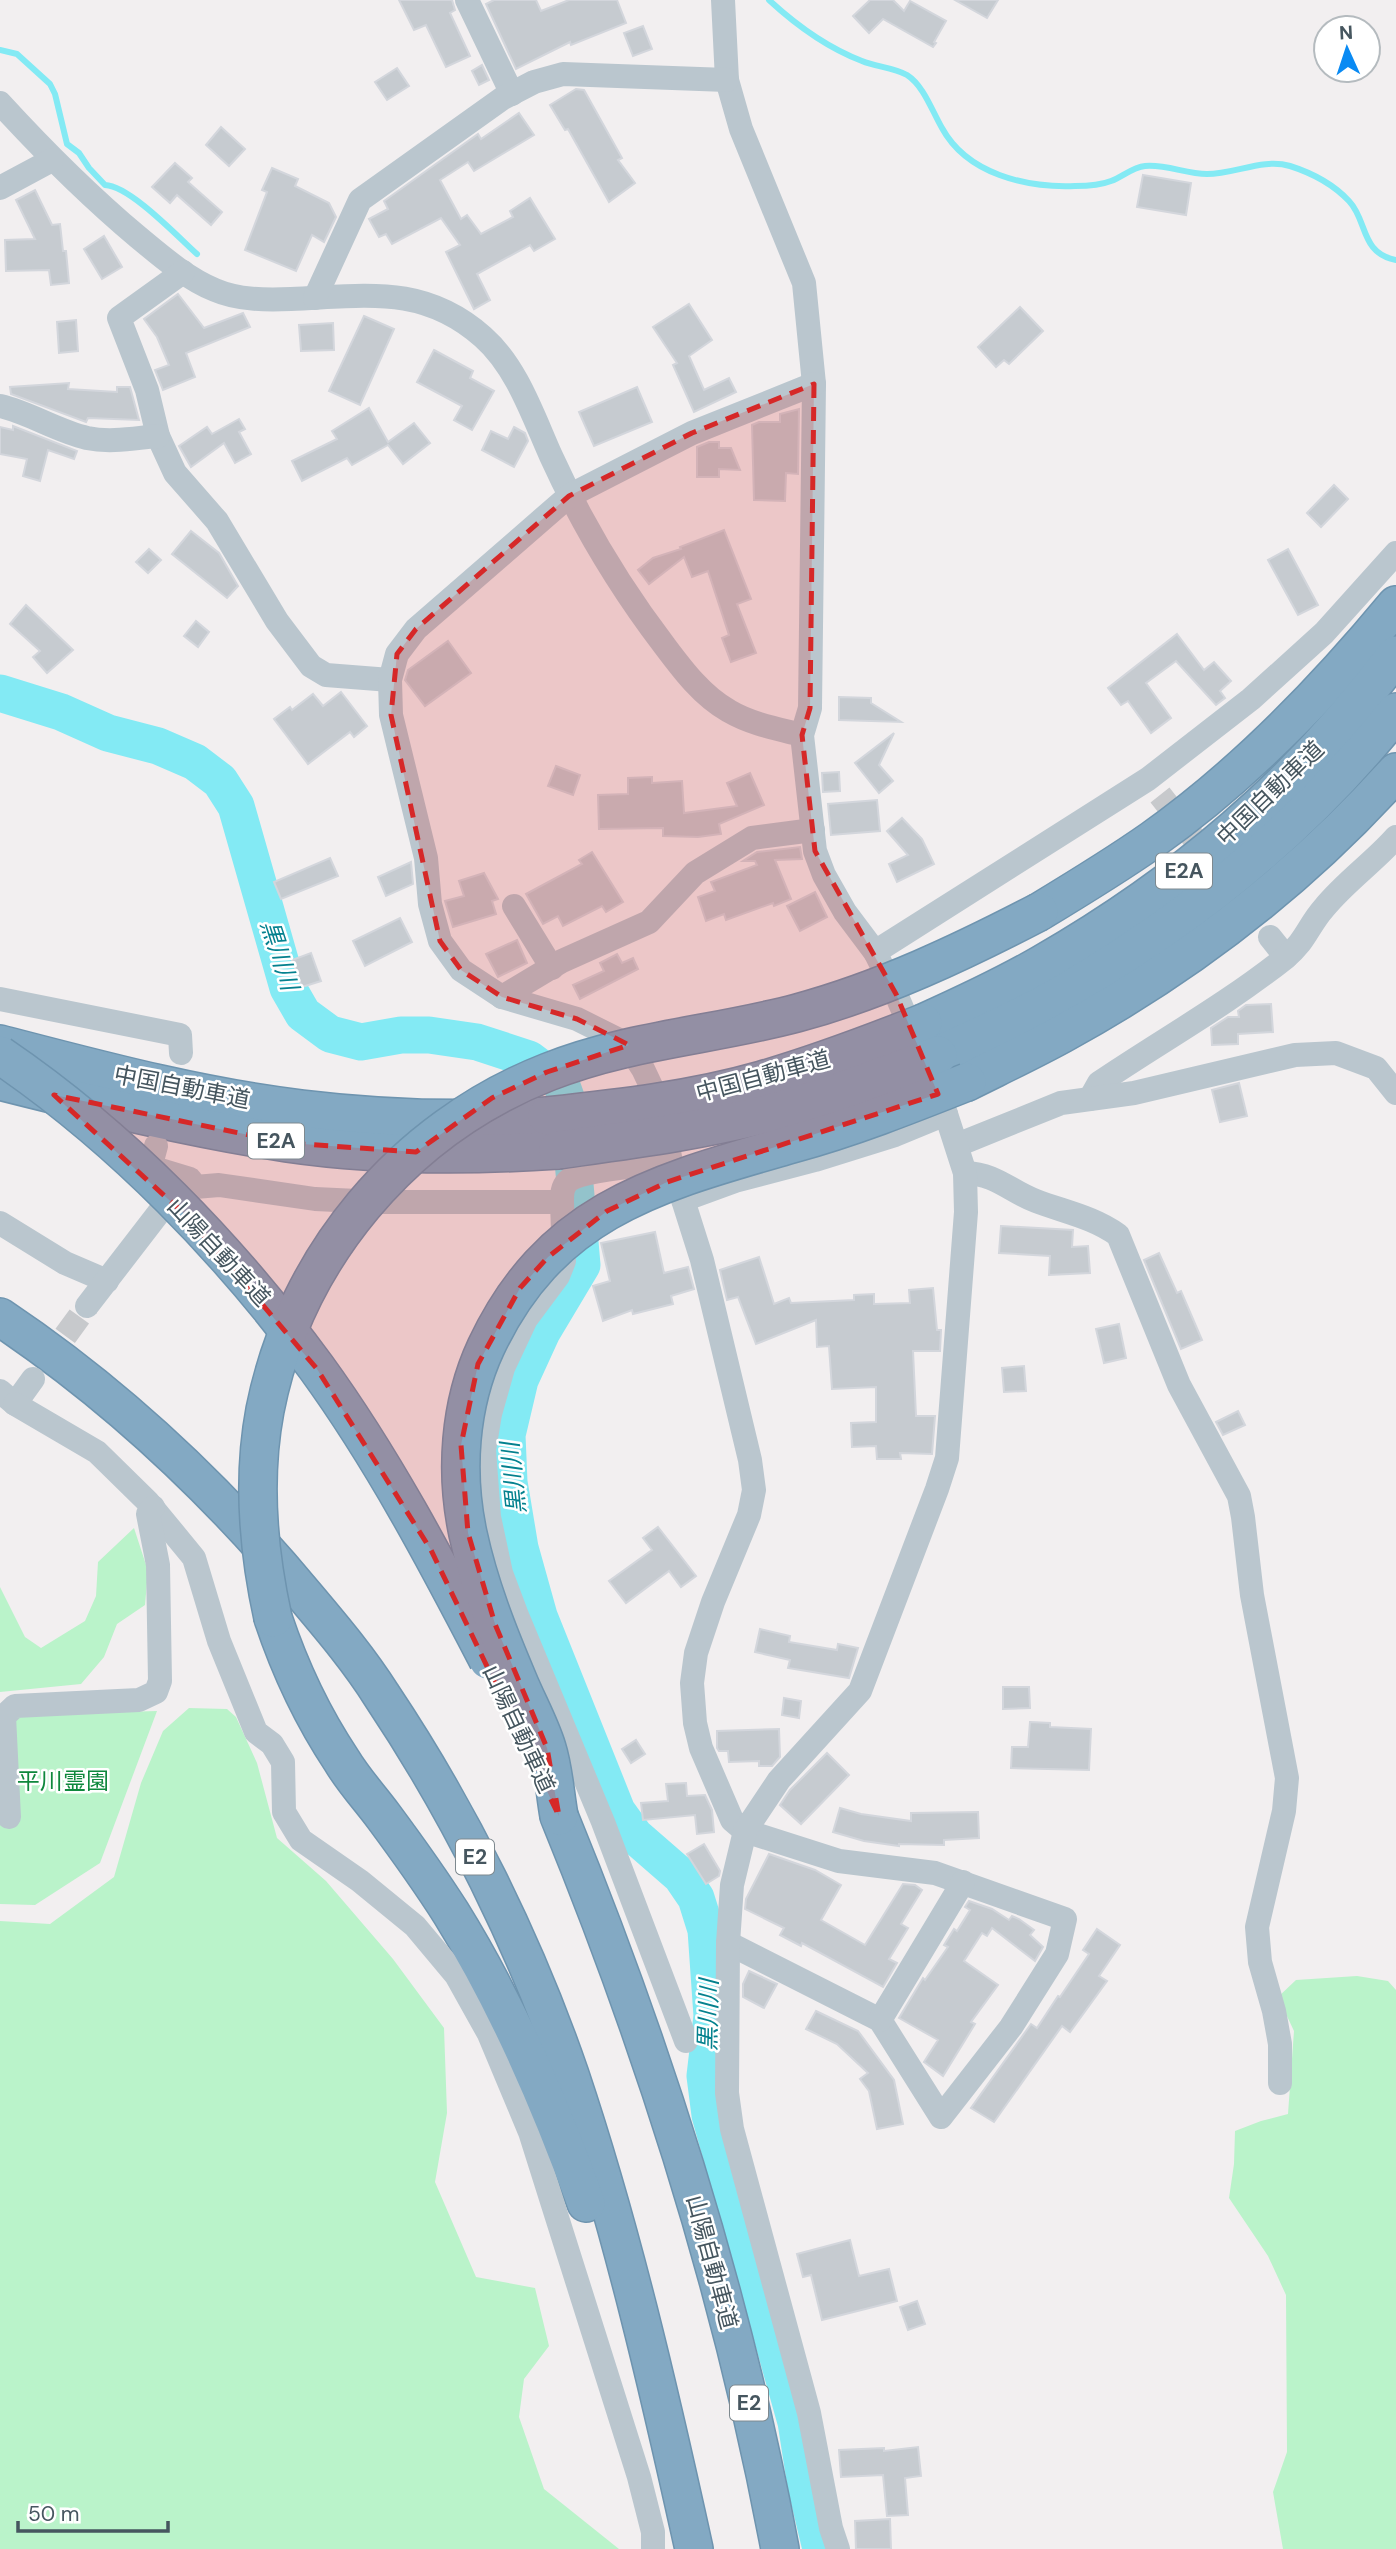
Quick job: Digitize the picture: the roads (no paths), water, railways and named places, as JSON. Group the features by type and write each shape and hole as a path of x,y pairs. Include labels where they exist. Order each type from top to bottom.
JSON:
{"highway":[{"path":"694,2548 611,2274 574,2170 536,2077 481,1966 451,1914 384,1817 343,1764 312,1712 288,1664 273,1618 263,1571 258,1523 258,1469 265,1412 277,1362 302,1299 328,1252 363,1205 399,1167 443,1129 492,1098 547,1072 608,1052 798,1013 852,996 956,954 1040,912 1153,839 1236,773 1325,687 1396,605"},
{"name":"中国自動車道","path":"930,1039 1099,930 1187,869 1260,808 1292,777 1396,656"},
{"name":"中国自動車道","path":"0,1081 106,1108 288,1143 395,1152 508,1153 553,1133 687,1097 761,1081 831,1059 930,1039 1055,998 1111,964 1249,863 1346,770 1396,712"},
{"path":"559,1816 547,1748 495,1625 468,1533 461,1488 461,1445 467,1403 478,1364 497,1325 520,1288 548,1256 579,1231 635,1196 727,1161 848,1127 967,1082 1061,1035 1124,998 1196,951 1258,905 1316,854 1396,772"},
{"name":"中国自動車道","path":"0,1044 137,1080 301,1109 553,1133"},
{"name":"山陽自動車道","path":"0,1055 73,1110 156,1185 236,1268 317,1369 355,1425 431,1550 496,1675 559,1816 635,2011 677,2137 713,2259 738,2356 780,2549"},
{"name":"E2","path":"0,1317 104,1394 216,1498 268,1551 334,1631 381,1694 448,1804 523,1956 569,2073 631,2281 694,2548"}],"street":[{"path":"467,0 512,94"},
{"path":"723,0 727,80 741,130 804,283 814,384 810,708 802,735 815,851 845,912 875,952 897,994 946,1114 965,1173 966,1212 947,1458 937,1489 860,1691 779,1780 745,1831 732,1885 728,1942 727,2093 732,2129 809,2413 831,2528 838,2549"},
{"path":"315,298 360,200 512,94 534,82 563,74 727,80"},
{"path":"0,103 52,160 96,202 183,272 215,290 244,298 406,298 435,305 460,319 485,339 516,379 569,496 633,604 700,689 729,712 802,735"},
{"path":"0,188 52,160"},
{"path":"183,272 119,318 147,390 158,436 174,473 217,521 277,621 311,666 326,675 341,678 390,680"},
{"path":"728,1942 880,2020 941,2118 1011,2027 1057,1954 1065,1919 935,1873 839,1861 745,1831 732,1820 701,1748 695,1723 692,1683 696,1653 713,1602 749,1515 754,1490 750,1460 702,1261 671,1162 660,1105 643,1069 627,1044 577,1019 502,997 461,970 440,941 430,904 424,846 391,715 390,680 397,654 416,629 569,496 692,433 814,384"},
{"path":"0,406 18,410 87,438 113,441 158,436"},
{"path":"875,952 1154,787 1324,633 1396,553"},
{"path":"502,997 552,968 649,922 695,873 751,838 813,831"},
{"path":"1090,1099 1099,1083 1200,1018 1286,957 1305,939 1321,910 1396,837"},
{"path":"514,906 552,968"},
{"path":"1270,937 1286,957"},
{"path":"0,999 180,1035 181,1053"},
{"path":"957,1145 1061,1103 1135,1093 1295,1055 1336,1053 1376,1068 1396,1093"},
{"path":"683,1200 735,1181 895,1135 946,1114"},
{"path":"156,1146 152,1161 157,1170 190,1179 195,1187"},
{"path":"671,1162 586,1173 569,1180 562,1190 564,1261 558,1276 526,1319 503,1368 490,1414 484,1450 489,1517 501,1573 603,1822 686,2041"},
{"path":"965,1173 993,1178 1035,1201 1101,1223 1118,1235 1179,1385 1239,1496 1252,1595 1287,1778 1284,1811 1256,1927 1260,1962 1280,2044 1280,2083"},
{"path":"87,1306 164,1206 195,1187 219,1185 315,1199 379,1202 562,1202"},
{"path":"0,1223 65,1263 107,1281"},
{"path":"33,1379 7,1398 97,1452 153,1507 194,1558 219,1641 256,1732 272,1744 283,1762 284,1812 301,1840 360,1881 415,1926 456,1975 489,2034 530,2132 639,2477 653,2532 653,2549"},
{"path":"9,1817 3,1722 9,1711 15,1706 139,1700 156,1692 160,1681 158,1565 148,1514 153,1507"},
{"path":"880,2020 963,1882"}],"waterway":[{"path":"769,0 801,26 849,56 907,75 923,92 953,144 966,157 1000,175 1037,184 1079,186 1107,182 1145,166 1207,174 1259,165 1290,166 1322,180 1343,195 1355,209 1370,244 1384,256 1396,260"},
{"path":"0,50 17,54 50,84 67,144 79,153 105,185 140,203 197,254"},
{"name":"黒川川","path":"0,693 61,712 108,733 158,746 195,762 220,781 236,806 288,988 303,1014 330,1034 361,1042 401,1035 429,1035 477,1042 529,1059 561,1083 568,1103 582,1265 542,1332 520,1380 507,1435 509,1482 520,1548 539,1616 617,1811 635,1836 681,1876 696,1898 706,1930 712,2016 705,2076 710,2115 796,2422 806,2486 821,2549"}],"tunnel":[{"path":"1160,795 1214,864"},
{"path":"44,1365 87,1306"}],"park label":[{"name":"平川霊園","path":"63,1781"}]}
